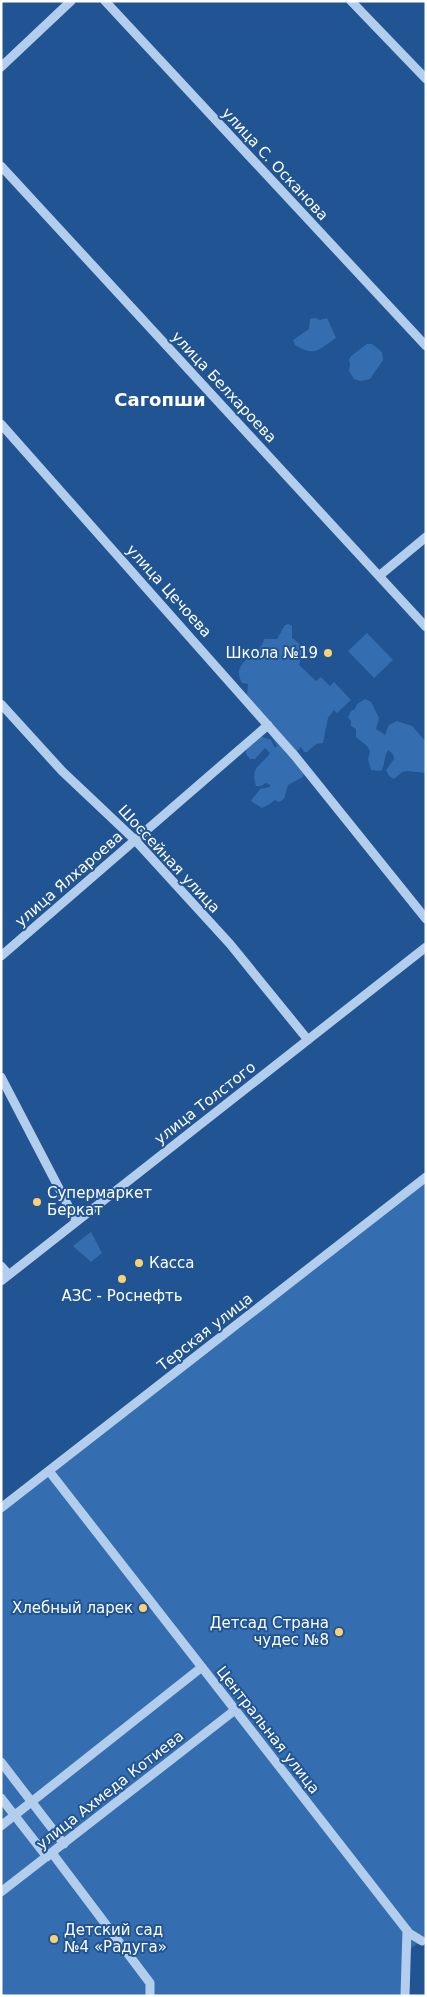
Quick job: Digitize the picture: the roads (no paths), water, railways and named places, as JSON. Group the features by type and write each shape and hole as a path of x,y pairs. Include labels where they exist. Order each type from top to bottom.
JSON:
{"street":[{"path":"1,67 72,1"},
{"name":"улица С. Осканова","path":"105,1 426,346"},
{"path":"351,1 426,79"},
{"name":"улица Белхароева","path":"1,166 426,627"},
{"name":"улица Цечоева","path":"1,424 268,725 426,919"},
{"path":"379,576 426,537"},
{"name":"Шоссейная улица","path":"1,704 62,771 135,840 230,944 308,1040"},
{"name":"улица Ялхароева","path":"1,956 268,725"},
{"name":"улица Толстого","path":"1,1281 426,947"},
{"path":"1,1077 76,1221"},
{"name":"Терская улица","path":"1,1508 426,1177"},
{"path":"1,1266 9,1275"},
{"name":"Центральная улица","path":"49,1471 407,1930 414,1938 424,1939"},
{"path":"1,1826 202,1667"},
{"name":"улица Ахмеда Котиева","path":"1,1892 236,1710"},
{"path":"1,1762 64,1844"},
{"path":"1,1798 49,1855 150,1983 150,1996"},
{"path":"404,1996 407,1930"},
{"path":"406,1952 424,1939"}],"place":[{"name":"Школа №19","path":"328,653"},
{"name":"Супермаркет Беркат","path":"37,1202"},
{"name":"Касса","path":"139,1263"},
{"name":"АЗС - Роснефть","path":"122,1279"},
{"name":"Хлебный ларек","path":"143,1608"},
{"name":"Детсад Страна чудес №8","path":"339,1632"},
{"name":"Детский сад №4 «Радуга»","path":"54,1939"}],"district":[{"name":"Сагопши","path":"160,400"}]}
